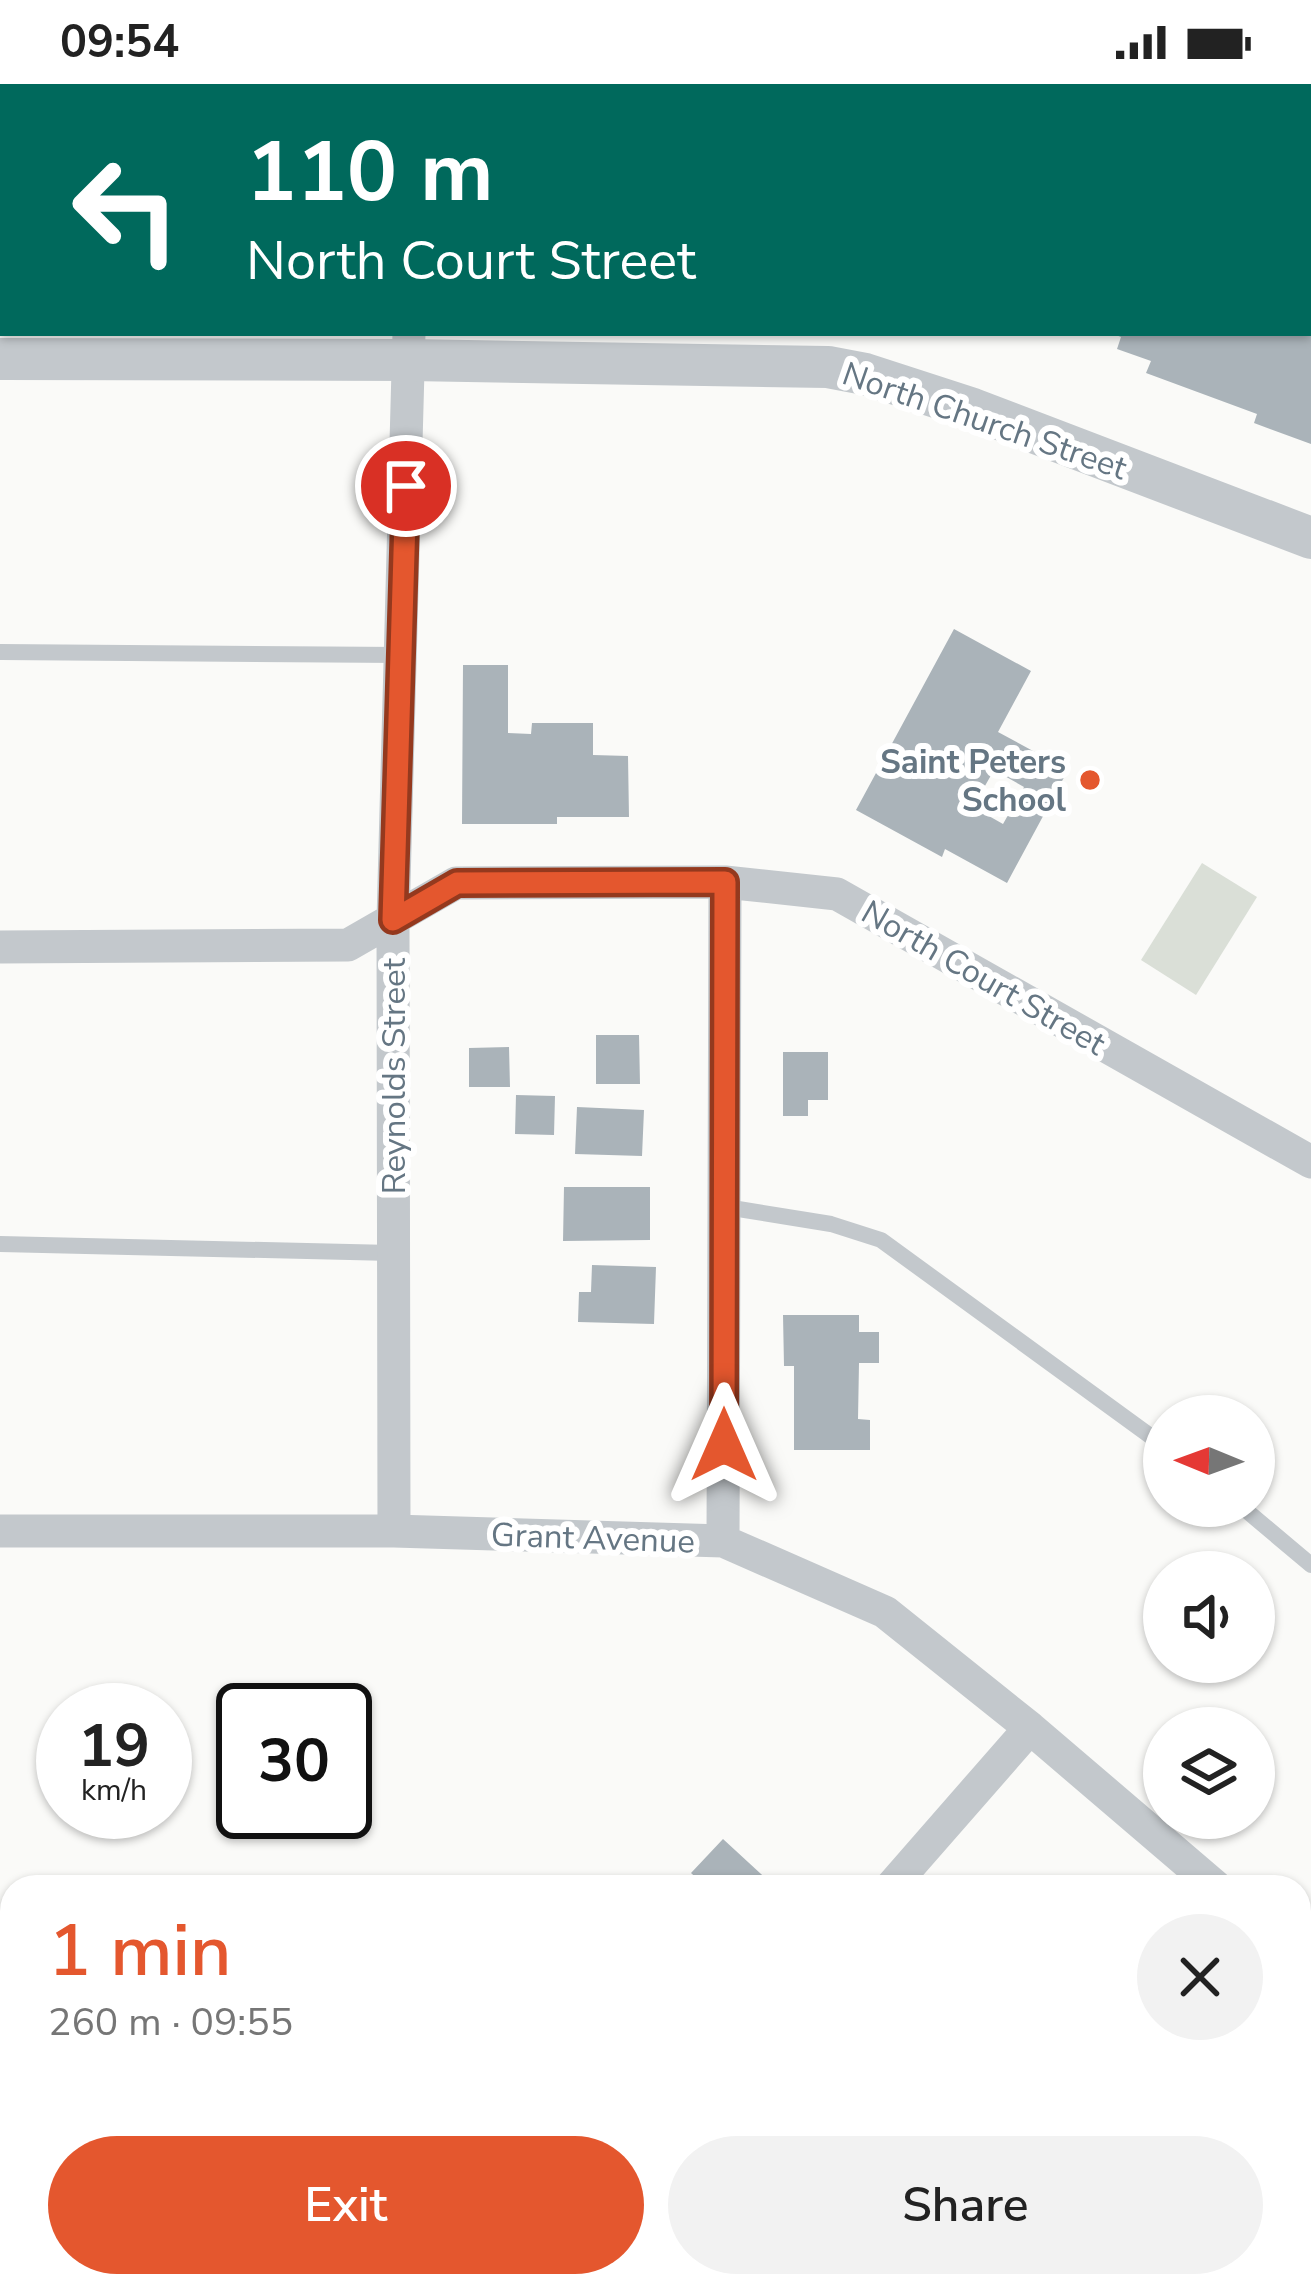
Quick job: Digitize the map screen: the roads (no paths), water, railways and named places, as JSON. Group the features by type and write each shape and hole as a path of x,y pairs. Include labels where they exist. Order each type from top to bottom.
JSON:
{"street":[{"name":"North Church Street","path":"0,359 409,346 796,365 865,374 973,409 1311,538"},
{"name":"Reynolds Street","path":"394,1531 393,920 409,346"},
{"name":"North Court Street","path":"0,947 348,945 457,883 725,882 837,893 1311,1162"},
{"path":"723,1540 725,882"},
{"name":"Grant Avenue","path":"0,1531 394,1531 723,1540 885,1612 1202,1875"},
{"path":"901,1875 1030,1728"}],"lane":[{"path":"0,652 401,655"},
{"path":"726,1207 831,1224 881,1240 1143,1431"},
{"path":"0,1244 392,1253"},
{"path":"1266,1527 1311,1565"}],"place":[{"name":"Saint Peters School","path":"1090,780"}]}
